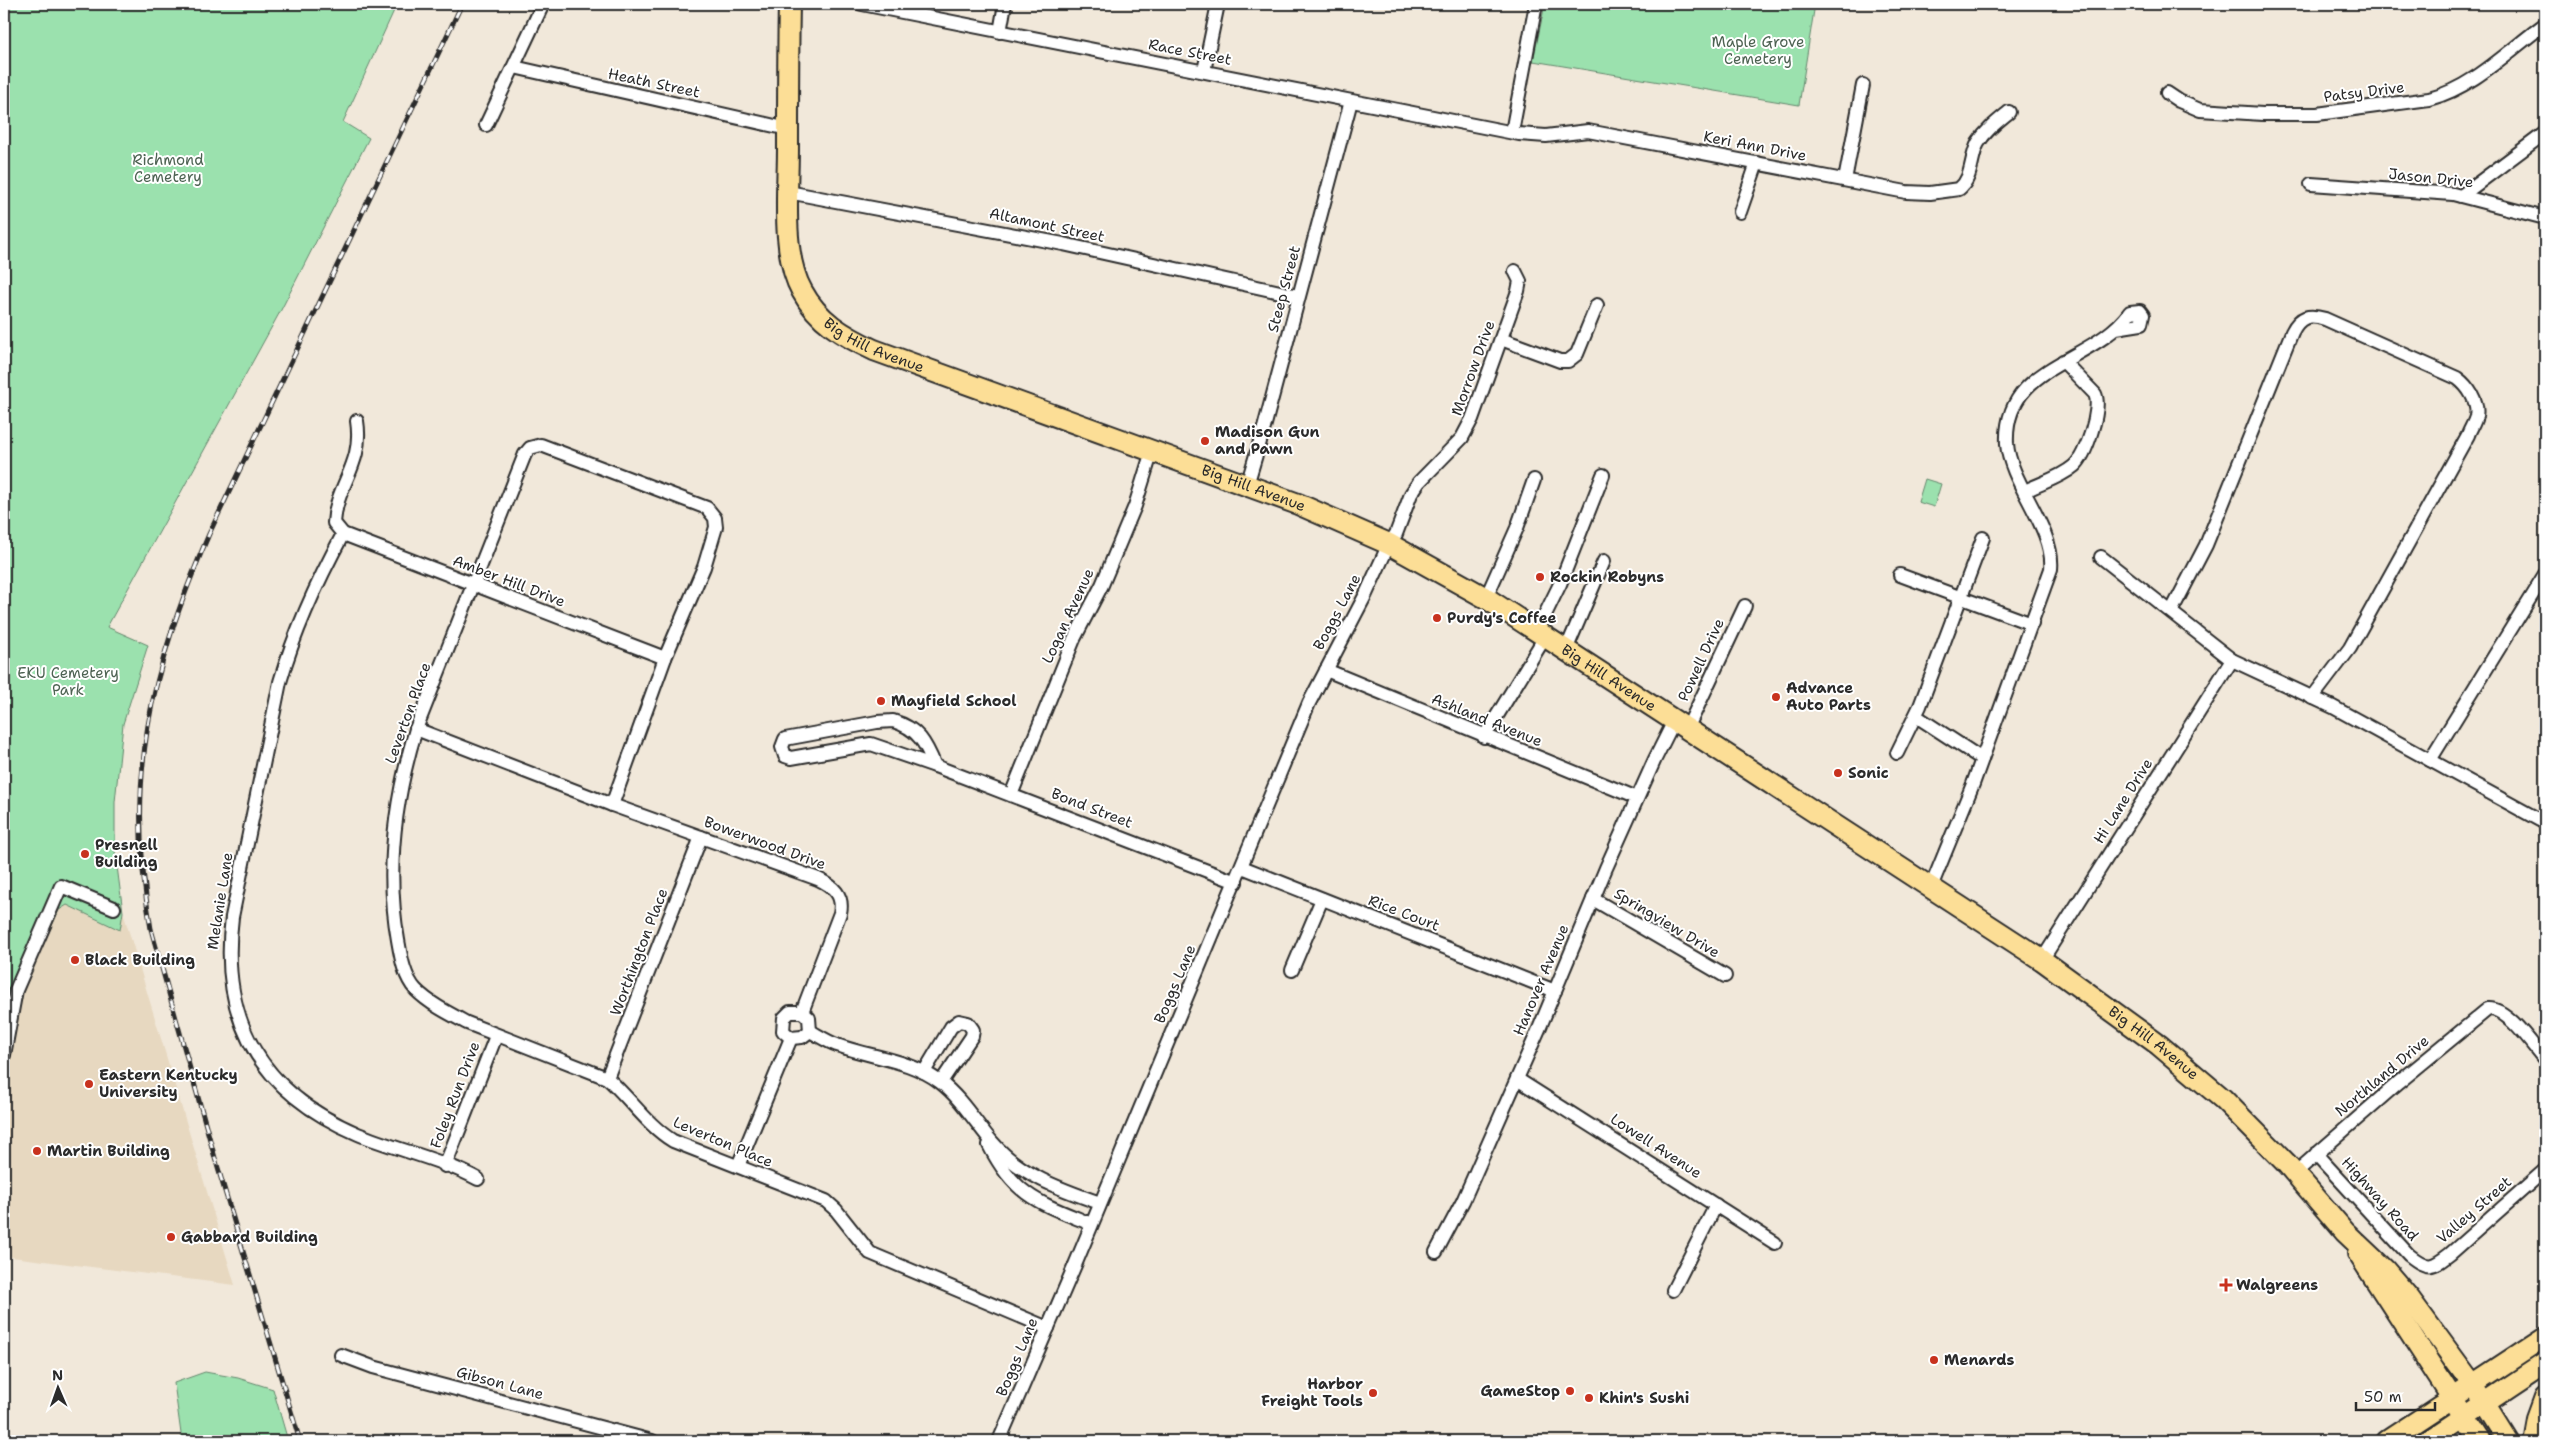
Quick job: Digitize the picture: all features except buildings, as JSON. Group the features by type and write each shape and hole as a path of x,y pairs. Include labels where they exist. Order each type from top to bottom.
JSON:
{"main road":[{"name":"Big Hill Avenue","path":"789,4 788,192 790,256 800,289 809,303 828,324 846,337 874,350 1247,485 1307,508 1389,544 1486,598 2042,960 2159,1045 2223,1099 2295,1173 2345,1232 2385,1270 2409,1298 2473,1385 2508,1441"},
{"name":"Big Hill Avenue","path":"2345,1232 2372,1278 2480,1441"},
{"path":"2387,1441 2545,1338"},
{"path":"2428,1441 2545,1363"},
{"path":"2534,1441 2536,1418 2545,1397"}],"street":[{"path":"486,125 543,4"},
{"name":"Race Street","path":"862,4 888,6 1000,32 1512,132"},
{"path":"1000,32 1005,4"},
{"path":"1204,71 1218,4"},
{"path":"1512,132 1532,4"},
{"name":"Patsy Drive","path":"2167,93 2184,104 2200,110 2263,114 2317,114 2429,99 2447,94 2462,86 2545,24"},
{"name":"Heath Street","path":"514,67 788,129"},
{"path":"1845,180 1863,85"},
{"name":"Steep Street","path":"1247,485 1264,428 1351,101"},
{"name":"Keri Ann Drive","path":"1512,132 1546,136 1588,132 1906,192 1951,192 1964,185 1983,136 2009,112"},
{"path":"2461,196 2545,133"},
{"path":"1740,212 1757,163"},
{"name":"Jason Drive","path":"2311,184 2461,196 2545,218"},
{"name":"Altamont Street","path":"788,192 1063,244 1298,296"},
{"name":"Morrow Drive","path":"1389,544 1396,534 1415,488 1466,432 1501,340 1519,286 1519,277 1514,271"},
{"path":"1501,340 1560,361 1568,361 1577,354 1597,305"},
{"path":"2172,610 2206,545 2292,332 2301,319 2312,316 2325,319 2457,378 2469,390 2475,406 2476,416 2468,435 2350,648 2312,698"},
{"path":"1931,887 1982,759 2032,624 2048,579 2052,559 2008,447 2010,418 2017,401 2032,381 2116,328"},
{"path":"2025,491 2063,474 2076,464 2084,451 2098,411 2098,399 2095,394 2063,361"},
{"path":"343,534 334,523 334,510 355,461 360,439 357,421"},
{"name":"Leverton Place","path":"612,805 665,658 704,568 716,527 715,518 707,508 541,446 530,448 525,454 416,729 404,770 394,828 391,883 402,965 416,989 446,1012 496,1036 607,1078 625,1094 656,1131 672,1141 826,1201 836,1210 853,1234 870,1253 1048,1328"},
{"name":"Logan Avenue","path":"1011,795 1074,639 1102,585 1135,506 1152,451"},
{"path":"1484,737 1541,634 1603,475"},
{"path":"1486,598 1517,528 1534,480"},
{"name":"Amber Hill Drive","path":"343,534 665,658"},
{"name":"Melanie Lane","path":"343,534 313,593 290,648 280,682 232,917 228,949 229,975 239,1019 246,1037 290,1094 314,1113 357,1133 445,1166 460,1169 478,1179"},
{"path":"1897,753 1916,716 1983,538"},
{"name":"Boggs Lane","path":"999,1441 1236,882 1306,709 1366,594 1389,544"},
{"path":"2101,557 2172,610 2232,660 2312,698 2545,823"},
{"path":"1566,650 1604,561"},
{"path":"2430,760 2545,574"},
{"path":"1900,575 2032,624"},
{"name":"Powell Drive","path":"1681,725 1745,606"},
{"name":"Hi Lane Drive","path":"2042,960 2232,660"},
{"name":"Ashland Avenue","path":"1326,670 1484,737 1638,798"},
{"path":"1916,716 1982,759"},
{"name":"Bond Street","path":"935,766 923,739 907,726 893,721 877,722 785,739 782,746 785,756 791,758 871,744 935,766 1236,882"},
{"name":"Hanover Avenue","path":"1436,1252 1460,1208 1638,798 1681,725"},
{"name":"Bowerwood Drive","path":"416,729 612,805 833,886 842,904 840,913 802,1012"},
{"name":"Worthington Place","path":"607,1078 701,837"},
{"name":"Rice Court","path":"1242,867 1555,991"},
{"path":"4,1055 16,990 62,886 114,908"},
{"name":"Springview Drive","path":"1593,898 1725,976"},
{"path":"1292,970 1322,899"},
{"name":"Northland Drive","path":"2295,1173 2482,1013 2494,1008 2514,1024 2545,1060"},
{"path":"790,1012 802,1012 809,1018 810,1031 802,1037 792,1038 783,1031 783,1022 790,1012"},
{"path":"924,1072 951,1027 959,1022 968,1023 972,1030 972,1036 941,1082"},
{"path":"810,1031 836,1045 903,1062 941,1082 958,1099 1003,1154 1023,1170 1054,1186 1100,1203"},
{"name":"Foley Run Drive","path":"445,1166 496,1036"},
{"path":"738,1166 792,1038"},
{"name":"Lowell Avenue","path":"1517,1078 1775,1243"},
{"path":"985,1133 1004,1174 1020,1190 1046,1205 1091,1224"},
{"name":"Highway Road","path":"2316,1154 2409,1256 2421,1265"},
{"name":"Valley Street","path":"2421,1265 2435,1265 2442,1260 2545,1170"},
{"path":"1673,1290 1716,1205"},
{"name":"Gibson Lane","path":"341,1355 373,1367 652,1441"}],"shaded area":[{"name":"Eastern Kentucky University","path":"4,580 148,645 123,724 115,802 115,851 123,912 235,1285 4,1256"}],"green space":[{"name":"Richmond Cemetery","path":"4,4 397,4 343,122 369,138 281,310 107,627 148,645 123,724 115,802 115,851 123,912 120,930 67,905 59,910 23,989 4,1025"},
{"name":"Maple Grove Cemetery","path":"1545,4 1815,4 1799,105 1533,61"},
{"path":"1925,479 1941,484 1934,507 1918,502"},
{"path":"205,1372 238,1378 273,1389 288,1441 182,1441 174,1383"}],"railway":[{"path":"300,1441 215,1158 151,929 143,874 140,823 142,774 148,727 158,680 171,633 188,584 209,534 462,4"}],"place":[{"name":"Madison Gun and Pawn","path":"1205,441"},
{"name":"Rockin Robyns","path":"1540,577"},
{"name":"Purdy's Coffee","path":"1437,618"},
{"name":"Advance Auto Parts","path":"1776,697"},
{"name":"Mayfield School","path":"881,701"},
{"name":"Sonic","path":"1838,773"},
{"name":"Presnell Building","path":"85,854"},
{"name":"Black Building","path":"75,960"},
{"name":"Eastern Kentucky University","path":"89,1084"},
{"name":"Martin Building","path":"37,1151"},
{"name":"Gabbard Building","path":"171,1237"},
{"name":"Walgreens","path":"2226,1285"},
{"name":"Menards","path":"1934,1360"},
{"name":"GameStop","path":"1570,1391"},
{"name":"Harbor Freight Tools","path":"1373,1393"},
{"name":"Khin's Sushi","path":"1589,1398"}],"park label":[{"name":"EKU Cemetery Park","path":"68,682"}]}
